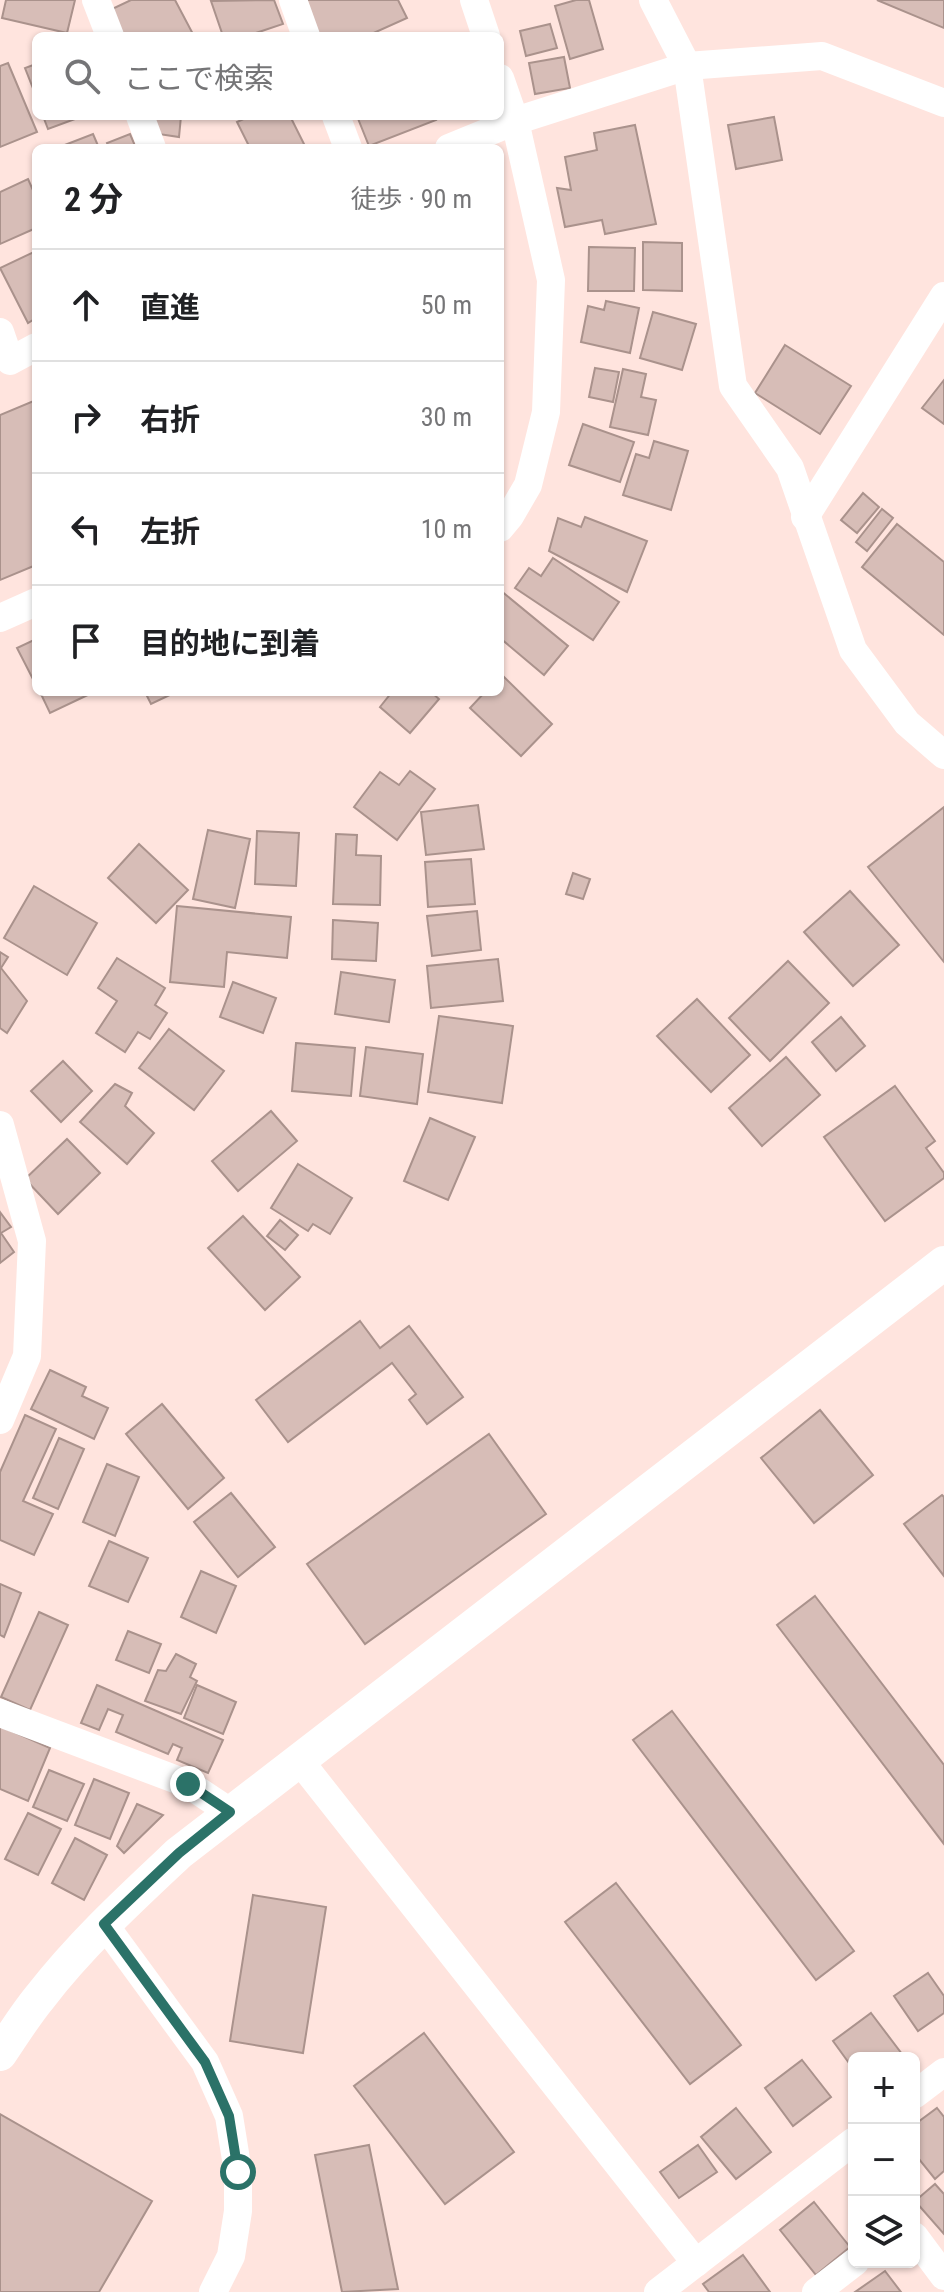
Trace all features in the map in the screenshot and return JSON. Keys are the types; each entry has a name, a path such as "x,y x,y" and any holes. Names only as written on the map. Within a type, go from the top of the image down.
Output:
{"street":[{"path":"96,0 108,32"},
{"path":"293,0 305,32"},
{"path":"474,0 485,32"},
{"path":"653,0 687,66 733,386 790,468 853,650 907,723 944,755"},
{"path":"459,144 515,121 687,66 822,56 944,103"},
{"path":"504,89 515,121 551,280 546,412 528,485 504,522"},
{"path":"142,120 150,144"},
{"path":"338,120 346,144"},
{"path":"805,517 944,296"},
{"path":"0,332 10,361 32,349"},
{"path":"0,618 32,604"},
{"path":"0,1125 32,1241 27,1356 0,1420"},
{"path":"0,2054 39,1998 104,1924 179,1853 944,1263"},
{"path":"0,1713 188,1784 230,1812"},
{"path":"299,1760 696,2263"},
{"path":"104,1924 205,2062 229,2116 238,2172 238,2211 231,2256 213,2292"},
{"path":"920,2090 944,2072"},
{"path":"658,2292 848,2146"},
{"path":"920,2244 944,2276"},
{"path":"816,2292 848,2267"}],"building":[{"path":"6,0 75,0 67,32 2,18"},
{"path":"131,0 175,0 192,32 121,32 110,10"},
{"path":"274,0 283,24 259,32 222,32 211,1"},
{"path":"298,0 398,0 407,18 376,32 312,32"},
{"path":"589,0 603,49 570,59 555,6"},
{"path":"877,0 944,0 944,28"},
{"path":"550,24 557,48 526,56 520,31"},
{"path":"564,57 570,88 535,94 529,63"},
{"path":"8,63 37,132 0,147 0,66"},
{"path":"32,65 32,86 25,68"},
{"path":"774,117 782,160 736,169 728,125"},
{"path":"45,120 72,120 48,129"},
{"path":"154,120 181,120 179,137 152,133"},
{"path":"292,120 304,144 248,144 237,122"},
{"path":"359,120 436,120 374,144 368,144"},
{"path":"635,125 656,224 605,234 602,220 565,227 557,188 571,190 565,157 597,150 594,133"},
{"path":"93,134 97,144 67,144"},
{"path":"130,134 134,144 107,144"},
{"path":"28,179 32,188 32,230 0,244 0,192"},
{"path":"643,242 682,243 682,291 643,290"},
{"path":"589,247 635,248 634,291 588,291"},
{"path":"32,253 32,320 28,323 0,268"},
{"path":"606,301 639,308 630,353 581,342 588,306 604,310"},
{"path":"653,312 696,324 682,370 640,358"},
{"path":"785,345 851,386 820,434 755,393"},
{"path":"595,368 619,372 613,402 589,397"},
{"path":"623,369 646,374 641,397 656,400 648,435 610,427"},
{"path":"944,380 944,424 922,408"},
{"path":"32,402 32,567 0,580 0,415"},
{"path":"583,424 634,442 620,482 569,465"},
{"path":"654,441 688,451 671,510 623,495 636,454 649,458"},
{"path":"863,493 879,507 857,533 841,520"},
{"path":"882,509 893,518 867,551 856,542"},
{"path":"585,517 647,541 627,592 549,551 558,518 581,527"},
{"path":"897,524 944,562 944,635 862,567"},
{"path":"553,558 619,602 593,640 515,588 529,568 541,576"},
{"path":"504,593 568,646 544,675 504,641"},
{"path":"32,641 32,677 17,648"},
{"path":"504,677 552,724 521,756 470,708 481,696 504,696"},
{"path":"42,696 86,696 50,713"},
{"path":"147,696 168,696 151,704"},
{"path":"389,696 436,696 439,699 410,733 380,707"},
{"path":"410,771 435,789 397,840 354,807 380,772 399,785"},
{"path":"478,805 484,849 426,855 421,812"},
{"path":"944,807 944,962 868,867"},
{"path":"208,830 250,839 235,908 193,899"},
{"path":"257,831 299,833 296,886 255,884"},
{"path":"336,834 357,835 356,855 381,856 380,905 333,904"},
{"path":"139,844 188,890 156,923 108,878"},
{"path":"471,859 475,904 428,907 425,862"},
{"path":"573,873 590,879 583,899 566,894"},
{"path":"34,886 97,923 67,975 4,938"},
{"path":"850,891 899,945 853,986 804,932"},
{"path":"177,906 291,917 287,958 227,952 224,987 170,982"},
{"path":"477,911 481,950 432,956 427,916"},
{"path":"333,920 378,923 376,961 332,959"},
{"path":"0,952 8,957 1,968 27,1001 7,1033 0,1028"},
{"path":"117,958 165,988 155,1005 167,1013 150,1039 138,1032 125,1052 96,1033 117,1001 98,988"},
{"path":"498,959 503,1001 431,1008 427,966"},
{"path":"788,961 829,1003 770,1061 729,1018"},
{"path":"341,972 395,980 389,1022 335,1014"},
{"path":"233,982 276,998 263,1033 220,1017"},
{"path":"697,999 750,1055 711,1092 657,1036"},
{"path":"439,1016 513,1026 502,1103 428,1092"},
{"path":"841,1017 865,1046 836,1071 812,1042"},
{"path":"169,1029 224,1071 194,1110 139,1068"},
{"path":"296,1043 355,1048 351,1096 292,1091"},
{"path":"366,1047 423,1054 417,1104 360,1096"},
{"path":"786,1057 820,1095 762,1146 729,1108"},
{"path":"63,1061 92,1091 61,1122 31,1091"},
{"path":"115,1084 132,1093 125,1106 154,1133 127,1164 80,1122"},
{"path":"895,1086 935,1141 926,1148 944,1173 944,1178 885,1221 824,1137"},
{"path":"271,1111 297,1141 238,1191 212,1161"},
{"path":"430,1118 475,1137 448,1200 404,1181"},
{"path":"67,1139 100,1173 58,1214 25,1179"},
{"path":"298,1164 352,1198 330,1234 313,1224 308,1231 271,1208"},
{"path":"0,1212 11,1227 1,1233 14,1252 0,1263"},
{"path":"243,1216 300,1277 265,1310 208,1248"},
{"path":"280,1220 298,1235 285,1250 267,1236"},
{"path":"360,1321 380,1348 409,1326 463,1397 427,1424 409,1400 416,1394 392,1363 288,1442 256,1400"},
{"path":"50,1370 86,1387 82,1396 108,1408 94,1439 31,1409"},
{"path":"162,1404 224,1478 188,1509 126,1434"},
{"path":"820,1410 873,1475 814,1523 761,1458"},
{"path":"25,1415 56,1429 23,1501 53,1514 34,1555 0,1540 0,1472"},
{"path":"489,1434 546,1514 365,1644 307,1564"},
{"path":"59,1438 84,1449 58,1509 33,1498"},
{"path":"107,1464 139,1477 115,1536 83,1522"},
{"path":"231,1493 275,1547 238,1577 194,1522"},
{"path":"942,1495 944,1497 944,1576 904,1524"},
{"path":"109,1541 148,1558 128,1602 89,1586"},
{"path":"201,1571 236,1586 216,1633 181,1617"},
{"path":"0,1584 21,1593 4,1637 0,1635"},
{"path":"815,1596 944,1765 944,1844 777,1625"},
{"path":"39,1612 68,1625 30,1710 1,1697"},
{"path":"128,1631 161,1644 149,1673 116,1660"},
{"path":"176,1654 196,1664 190,1677 197,1681 181,1714 145,1701 158,1670 166,1671"},
{"path":"97,1685 223,1740 208,1773 177,1760 182,1748 173,1744 168,1754 116,1732 123,1715 108,1709 99,1730 81,1723"},
{"path":"197,1685 236,1702 223,1734 184,1718"},
{"path":"672,1711 854,1951 816,1980 633,1740"},
{"path":"0,1726 50,1748 28,1801 0,1789"},
{"path":"49,1770 84,1784 67,1821 33,1807"},
{"path":"94,1779 129,1793 110,1839 75,1825"},
{"path":"137,1804 163,1815 124,1853 117,1846"},
{"path":"28,1813 61,1829 38,1875 5,1859"},
{"path":"75,1838 107,1855 84,1900 52,1883"},
{"path":"616,1883 741,2045 690,2084 565,1922"},
{"path":"253,1895 326,1907 303,2053 230,2041"},
{"path":"928,1973 944,1996 944,2013 918,2031 894,1996"},
{"path":"871,2013 900,2052 848,2052 848,2062 833,2041"},
{"path":"424,2033 514,2152 445,2204 354,2086"},
{"path":"802,2060 831,2097 793,2126 765,2088"},
{"path":"736,2108 771,2152 736,2179 701,2137"},
{"path":"937,2108 944,2117 944,2171 935,2179 920,2160 920,2121"},
{"path":"0,2114 152,2201 99,2292 0,2292"},
{"path":"369,2145 398,2289 342,2292 315,2155"},
{"path":"698,2145 717,2172 679,2198 660,2172"},
{"path":"935,2184 944,2194 944,2234 920,2207 920,2197"},
{"path":"814,2202 848,2244 848,2249 816,2275 780,2230"},
{"path":"743,2255 770,2292 709,2292 703,2284"},
{"path":"885,2271 901,2292 855,2292"}],"route":[{"path":"188,1784 230,1812 179,1853 104,1924 205,2062 229,2116 238,2172"}]}
